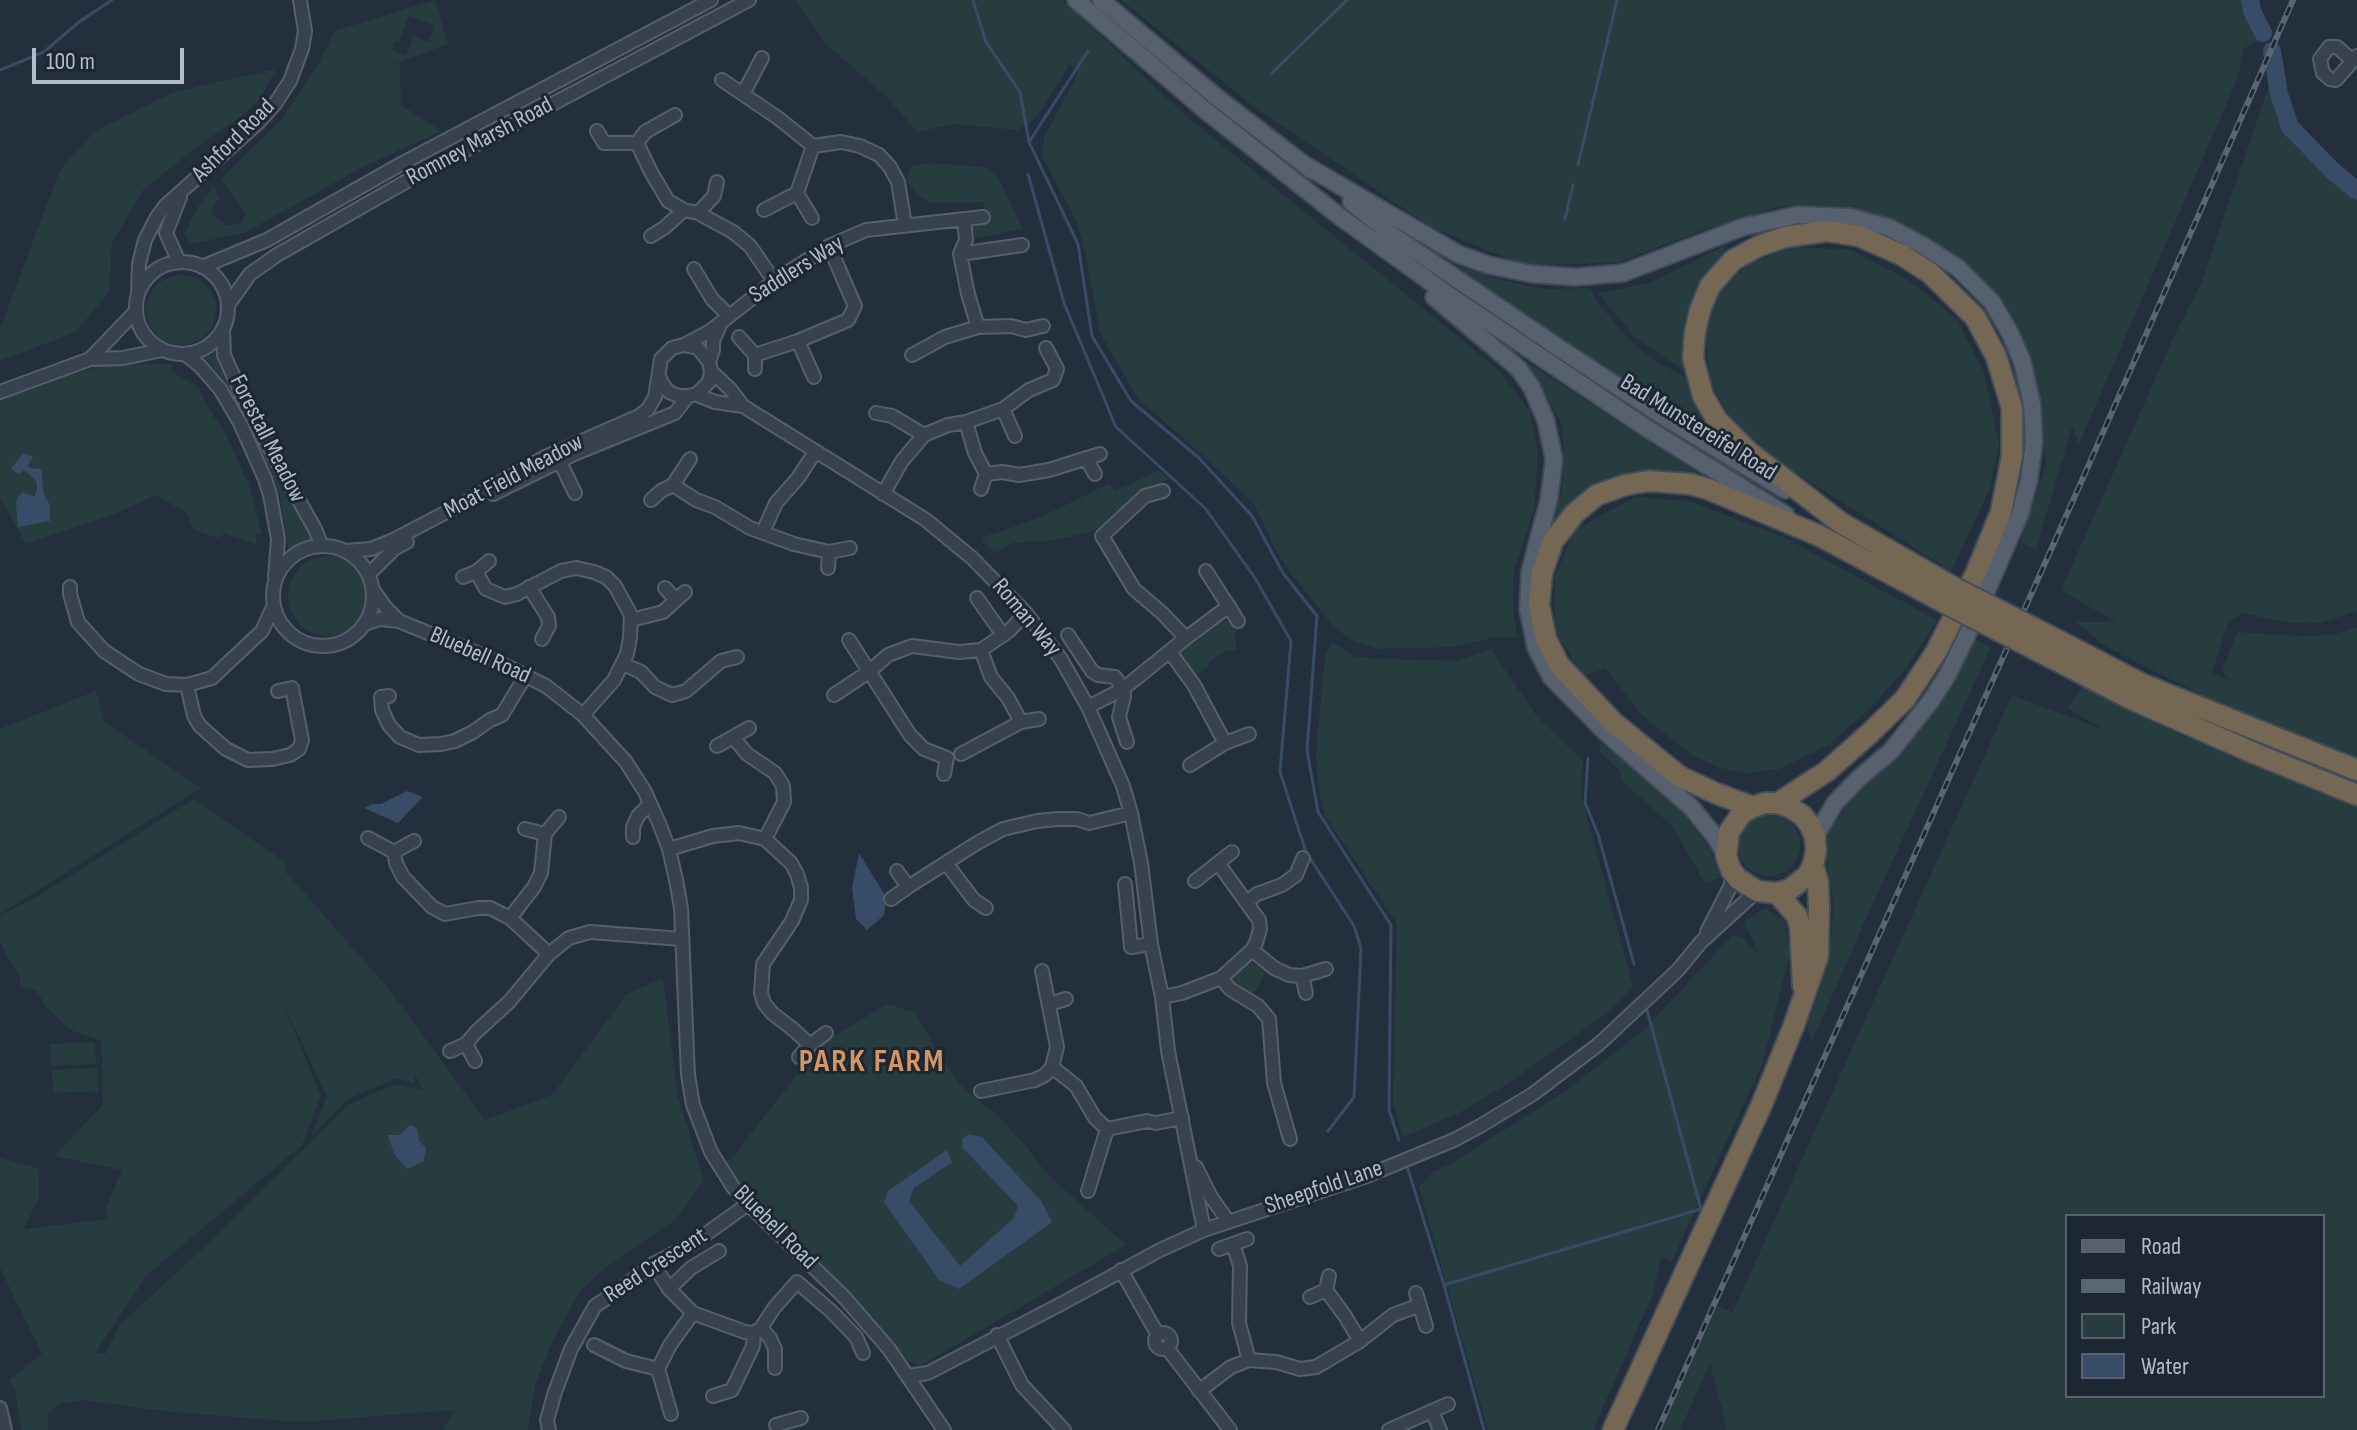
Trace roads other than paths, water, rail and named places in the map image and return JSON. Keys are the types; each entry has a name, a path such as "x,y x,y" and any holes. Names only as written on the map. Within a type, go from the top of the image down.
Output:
{"highway":[{"path":"1778,803 1827,771 1905,699 1936,652 1976,573 2001,512 2012,456 2012,408 1996,356 1975,317 1930,273 1902,255 1859,236 1827,231 1785,237 1733,260 1710,286 1700,310 1693,358 1703,396 1717,420 1749,452 1841,523"},
{"path":"1753,807 1679,776 1613,722 1559,665 1546,639 1539,605 1542,573 1553,541 1575,513 1597,495 1649,481 1676,481 1708,489 1820,536"},
{"name":"Bad Munstereifel Road","path":"1841,523 1949,595"},
{"name":"Bad Munstereifel Road","path":"1820,536 1949,595 2057,650 2143,704 2357,795"},
{"name":"Bad Munstereifel Road","path":"2057,650 2357,770"},
{"path":"1767,892 1799,884 1808,875 1816,851 1810,825 1802,815 1778,803 1765,803 1742,813 1734,822 1726,844 1729,863 1738,879 1767,892 1797,916 1804,994"},
{"path":"1613,1430 1762,1104 1794,1025 1818,956 1818,882 1813,865"}],"main road":[{"name":"Bad Munstereifel Road","path":"1076,0 1205,110 1339,216 1450,296 1548,363 1820,536"},
{"name":"Bad Munstereifel Road","path":"1101,0 1215,96 1392,235 1661,415 1841,523"},
{"path":"1303,164 1458,254 1488,265 1532,274 1575,277 1623,273 1743,227 1798,215 1850,217 1890,228 1922,245 1958,268 1992,302 2022,361 2032,404 2034,442 2020,514 1998,569 1947,676 1891,751 1835,803 1815,837"},
{"path":"1339,216 1518,368 1532,388 1546,421 1554,459 1549,499 1530,571 1528,609 1536,648 1551,677 1605,732 1692,808 1716,838 1729,863"}],"street":[{"name":"Ashford Road","path":"138,293 139,264 145,240 165,206 259,122 290,81 305,31 300,0"},
{"name":"Romney Marsh Road","path":"202,267 267,240 427,150 711,0"},
{"name":"Romney Marsh Road","path":"228,305 250,274 277,255 407,181 749,0"},
{"path":"743,94 762,58"},
{"path":"722,80 813,146 841,142 879,155 898,182 905,225"},
{"path":"637,143 645,132 675,115"},
{"path":"597,131 604,143 637,143"},
{"path":"637,143 668,201 733,232 750,246 774,281"},
{"path":"764,210 797,193 813,146"},
{"path":"698,213 714,196 717,182"},
{"name":"Ashford Road","path":"179,262 166,233 173,210 184,190"},
{"path":"797,193 812,218"},
{"path":"651,236 684,210"},
{"name":"Saddlers Way","path":"684,345 710,331 774,281 829,246 866,230 983,217"},
{"path":"964,219 966,240 960,254 978,327"},
{"path":"960,254 1022,245"},
{"path":"755,355 848,320 855,306 829,246"},
{"path":"0,392 90,359 123,358 162,350 185,354 201,350 214,341 223,328 228,305 224,290 215,276 202,267 179,262 166,265 144,281 138,293 136,311 144,334 162,350"},
{"name":"Saddlers Way","path":"694,269 712,299 727,316"},
{"path":"90,359 136,311"},
{"name":"Saddlers Way","path":"710,366 713,341 727,316"},
{"path":"912,355 945,337 978,327 1011,326 1026,330 1043,326"},
{"name":"Forestall Meadow","path":"223,328 224,355 251,415 322,546"},
{"path":"739,337 755,355 755,369"},
{"path":"798,341 814,377"},
{"path":"684,345 698,348 710,366 709,382 692,395 679,396 663,385 659,367 665,353 684,345"},
{"path":"883,494 902,461 924,435 1003,409 1029,390 1053,380 1057,369 1046,348"},
{"name":"Forestall Meadow","path":"185,354 209,374 220,389 240,423 265,479 278,539 274,584"},
{"name":"Roman Way","path":"710,366 743,406 937,529 987,572 1026,613 1061,659 1088,707 1123,786 1131,813 1168,1051 1204,1230"},
{"name":"Moat Field Meadow","path":"346,551 371,549 391,541 545,457 639,416 655,397 659,376"},
{"name":"Roman Way","path":"692,395 743,406"},
{"name":"Moat Field Meadow","path":"369,574 394,549 574,454 675,413 692,395"},
{"path":"892,416 896,402"},
{"path":"1003,409 1015,436"},
{"path":"876,413 892,416 924,435"},
{"path":"966,422 975,453 986,474 981,489"},
{"path":"763,532 776,503 815,452"},
{"path":"986,474 1002,472 1019,475 1049,470 1100,454"},
{"path":"1086,458 1095,474"},
{"path":"651,500 673,485 690,459"},
{"path":"560,462 575,493"},
{"path":"673,485 750,528 794,544 829,552 850,548"},
{"path":"1163,491 1145,496 1102,536 1134,589 1186,638"},
{"path":"70,587 78,622 104,651 139,674 166,684 187,685 212,678 233,656 265,634 284,632 309,644 325,646 348,639 365,624 373,601 369,574 359,560 346,551 322,546 301,551 287,561 274,584 274,605 280,622 295,637"},
{"path":"828,568 829,552"},
{"path":"489,561 470,575 496,595 505,597 517,594 561,571 576,568 606,577 623,599 631,620 623,664 614,680 583,715"},
{"path":"1103,568 1117,561"},
{"path":"1206,571 1238,621"},
{"path":"529,587 548,617 549,626 542,639"},
{"path":"631,620 663,612 681,596 665,588"},
{"name":"Bluebell Road","path":"373,590 399,621"},
{"path":"977,598 1003,635"},
{"path":"252,641 267,622 274,605"},
{"path":"1088,707 1123,689 1229,606"},
{"path":"548,617 561,610"},
{"path":"834,695 888,655 912,646 959,652 981,650 1009,631 1026,613"},
{"name":"Bluebell Road","path":"365,624 380,619 399,621 526,675 546,686 583,715 626,762 650,804 669,849 681,908 688,1075 693,1105 711,1152 748,1204 843,1296 886,1346 944,1430"},
{"path":"1068,635 1092,671 1115,677 1123,689 1119,717 1127,742"},
{"path":"849,640 910,735 924,749 947,758 944,774"},
{"path":"981,650 991,677 1008,698 1021,722"},
{"path":"1170,652 1194,685 1225,743"},
{"path":"623,664 641,672 655,687 672,695 686,691 721,661 737,657"},
{"path":"389,696 381,697 382,710 389,725 400,737 419,745 441,744 455,741 502,715 526,675"},
{"path":"187,685 194,716 200,726 226,749 248,760 272,759 290,755 299,749 302,740 292,688 278,691"},
{"path":"961,754 1021,722 1039,719"},
{"path":"717,746 749,728"},
{"path":"1190,765 1225,743 1249,734"},
{"path":"733,737 747,754 775,773 783,786 784,802 765,839"},
{"path":"244,776 248,760"},
{"path":"633,837 638,816 650,804"},
{"path":"891,899 985,838 1020,824 1058,819 1077,819 1089,823 1131,813"},
{"path":"510,918 541,873 545,834 559,817"},
{"path":"525,829 545,834"},
{"path":"669,849 726,833 739,833 765,839 791,863 801,888 798,911 763,964 761,993 772,1013 810,1045"},
{"path":"368,838 394,852"},
{"path":"394,852 414,841"},
{"path":"394,852 403,877 424,901 440,912 451,914 490,908 510,918 549,954"},
{"path":"1195,881 1232,852"},
{"path":"1247,902 1296,875 1303,858"},
{"path":"946,863 974,900 986,908"},
{"path":"1162,997 1221,978 1252,950 1260,929 1259,920 1218,863"},
{"name":"Sheepfold Lane","path":"908,1376 928,1373 1121,1270 1204,1230 1364,1177 1454,1140 1533,1094 1599,1044 1678,970 1701,942 1731,885 1729,863"},
{"path":"897,871 908,887"},
{"path":"1125,884 1131,947 1151,944"},
{"name":"Sheepfold Lane","path":"1701,942 1767,892"},
{"path":"450,1051 466,1044 509,1002 549,954 569,938 590,932 682,939"},
{"path":"1252,950 1274,968 1289,975 1302,976 1326,969"},
{"path":"981,1091 1035,1080 1052,1067 1057,1047 1042,971"},
{"path":"1302,976 1306,993"},
{"path":"1221,978 1230,989 1258,1006 1269,1019 1277,1092 1290,1139"},
{"path":"1049,1004 1066,999"},
{"path":"799,1057 826,1033"},
{"path":"466,1044 475,1061"},
{"path":"1052,1067 1076,1086 1095,1118 1107,1129"},
{"path":"1005,1070 1006,1086"},
{"path":"1262,1095 1277,1092"},
{"path":"1107,1129 1182,1118"},
{"path":"1085,1194 1107,1129"},
{"name":"Roman Way","path":"1191,1157 1211,1197 1228,1221"},
{"name":"Reed Crescent","path":"549,1430 547,1420 571,1349 604,1294 689,1238 717,1226 748,1204"},
{"path":"1219,1249 1247,1239"},
{"path":"1233,1244 1240,1266 1239,1323 1249,1360"},
{"path":"669,1289 691,1268 719,1251"},
{"path":"658,1261 669,1289 693,1313 745,1332 757,1331 770,1338 775,1349 775,1368"},
{"path":"1121,1270 1158,1335 1156,1345 1167,1348 1230,1430"},
{"path":"1329,1276 1326,1290 1360,1341"},
{"path":"713,1396 732,1390 757,1331 797,1282 856,1337 863,1353"},
{"path":"1310,1297 1326,1290"},
{"path":"1199,1391 1231,1367 1249,1360 1307,1369 1316,1367 1360,1341 1418,1299 1426,1326"},
{"path":"671,1414 658,1369 670,1345 693,1313"},
{"path":"997,1335 1022,1385 1064,1430"},
{"path":"594,1345 626,1361 658,1369"},
{"path":"1389,1430 1448,1404"},
{"path":"0,1408 5,1430"},
{"path":"1432,1411 1440,1430"},
{"path":"784,1426 801,1418"}],"water":[{"path":"23,453 33,457 28,465 30,468 42,469 43,493 50,505 50,521 18,527 17,498 23,492 34,497 37,490 37,482 24,470 19,474 11,469"},
{"path":"407,791 423,797 398,823 364,808 381,804"},
{"path":"859,853 886,897 884,915 867,930 856,919 852,888"},
{"path":"410,1125 417,1128 419,1141 426,1148 424,1161 407,1169 394,1154 388,1135 399,1135"},
{"path":"969,1134 982,1137 1041,1201 1052,1222 959,1289 939,1280 884,1202 888,1191 947,1150 952,1162 914,1188 909,1201 960,1266 1014,1218 1018,1206 962,1147 962,1139"}],"waterway":[{"path":"0,70 44,52 79,22 112,0"},
{"path":"973,0 986,42 1020,92 1029,142 1078,244 1092,336 1131,401 1199,458 1252,516 1283,573 1317,616 1307,750 1318,812 1391,925 1389,1110 1399,1140"},
{"path":"1272,73 1347,0"},
{"path":"1578,165 1617,0"},
{"path":"2250,0 2263,33"},
{"path":"1029,142 1088,51"},
{"path":"2272,51 2279,94 2290,127 2357,191"},
{"path":"1028,174 1064,303 1116,427 1205,508 1255,578 1291,641 1280,772 1306,852 1354,926 1361,948 1354,1097 1328,1131"},
{"path":"1565,219 1573,185"},
{"path":"1588,758 1585,803 1598,834 1634,964"},
{"path":"1444,1285 1701,1209 1647,1010"},
{"path":"1406,1163 1484,1430"}],"railway":[{"path":"1658,1430 2293,0"}],"district":[{"name":"PARK FARM","path":"872,1063"}]}
